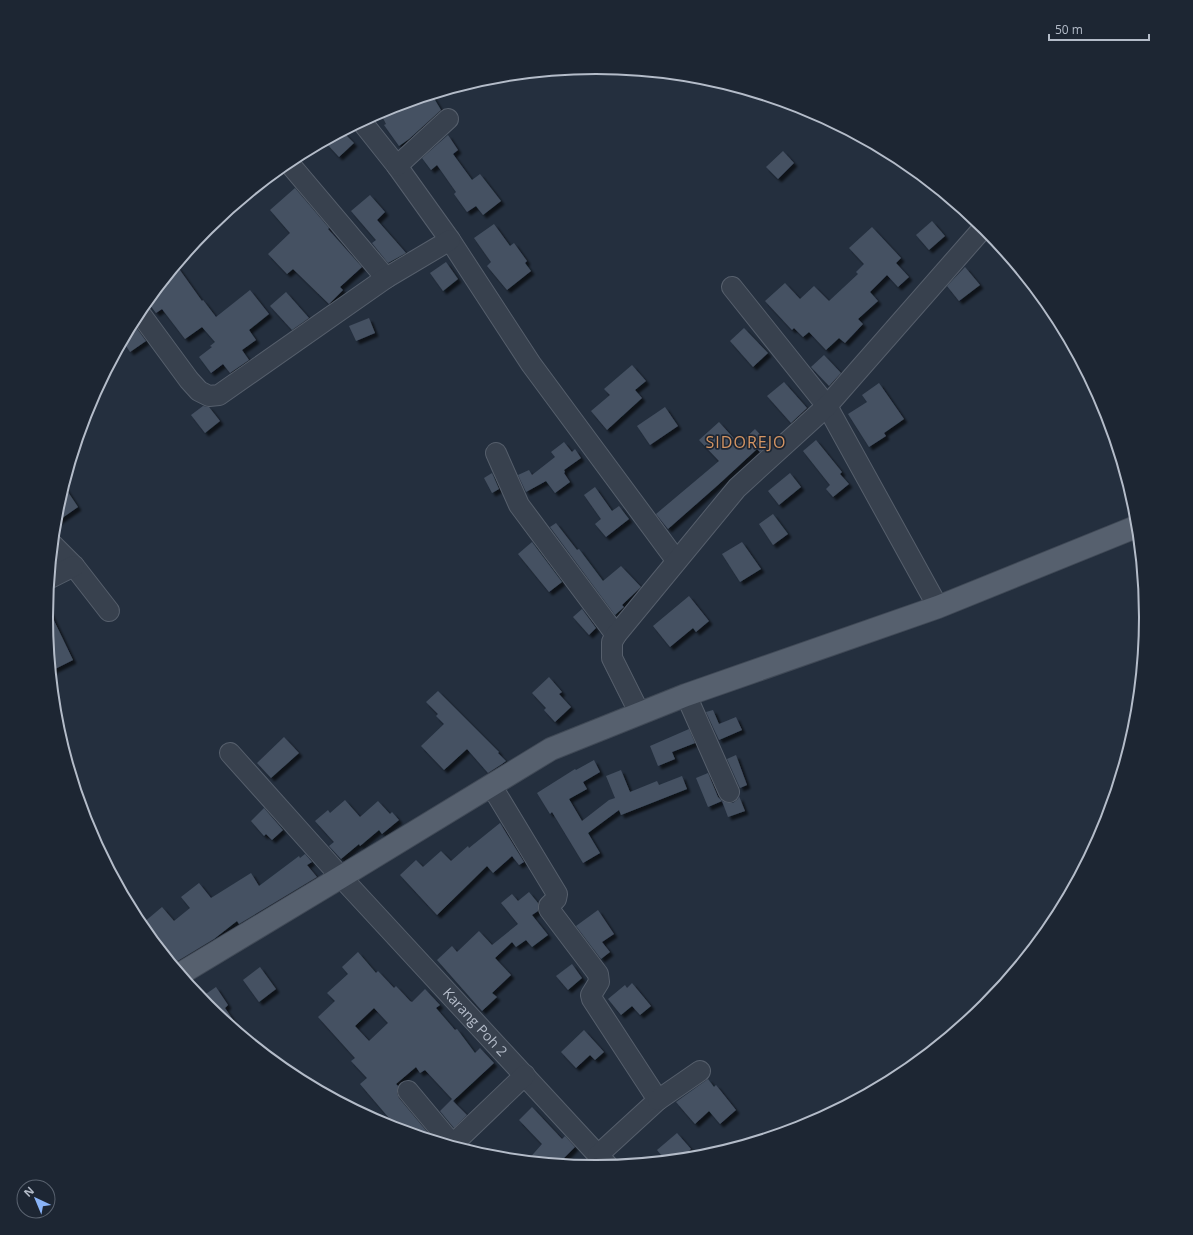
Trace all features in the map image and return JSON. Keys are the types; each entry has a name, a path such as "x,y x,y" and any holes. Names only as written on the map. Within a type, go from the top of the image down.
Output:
{"main road":[{"path":"184,971 551,749 686,695 938,607 1132,528"}],"street":[{"path":"397,166 448,119"},
{"path":"365,126 397,166 450,240 531,364 676,560"},
{"path":"293,168 386,278"},
{"path":"640,714 612,658 612,642 616,635 676,560 737,488 828,406 980,232"},
{"path":"144,318 189,380 199,391 209,396 219,395 386,278 450,240"},
{"path":"732,287 828,406 938,607"},
{"path":"496,454 519,505 616,635"},
{"path":"58,550 74,566 109,611"},
{"path":"55,576 74,566"},
{"path":"686,695 730,792"},
{"name":"Karang Poh 2","path":"230,752 341,877 604,1161"},
{"path":"491,785 557,894 556,900 549,906 549,909 598,974 599,982 592,992 592,999 658,1100"},
{"path":"604,1161 658,1100 700,1071"},
{"path":"455,1142 525,1075"},
{"path":"408,1091 448,1140"}],"building":[{"path":"435,99 441,110 399,146 384,125 386,124 383,118"},
{"path":"346,135 354,143 339,157 328,145"},
{"path":"448,135 458,150 453,154 472,180 480,174 501,201 483,215 476,206 467,212 454,194 456,192 437,165 431,170 422,158"},
{"path":"783,151 794,163 778,179 766,167"},
{"path":"295,188 329,228 328,229 362,267 340,287 343,290 329,304 293,269 287,274 268,254 290,233 270,210"},
{"path":"370,195 385,212 377,220 406,253 388,263 372,243 376,240 351,211"},
{"path":"932,221 945,236 929,250 916,235"},
{"path":"494,224 510,246 514,243 527,261 525,263 531,271 507,290 487,266 491,262 474,238"},
{"path":"872,227 901,258 896,263 909,277 898,287 887,275 870,292 878,301 858,319 863,324 845,343 839,338 826,350 809,332 803,337 794,328 792,330 765,301 785,283 800,299 814,286 829,301 858,274 856,272 864,264 849,248"},
{"path":"446,262 458,279 443,291 430,273"},
{"path":"965,267 980,285 959,301 947,286"},
{"path":"179,269 202,301 203,300 216,317 250,290 269,314 249,330 256,340 242,350 249,360 230,373 223,364 211,373 199,357 212,347 210,346 215,342 202,327 185,339 162,309 156,313 151,307"},
{"path":"286,292 309,318 292,330 270,306"},
{"path":"369,318 375,333 356,341 349,326"},
{"path":"744,328 768,353 753,367 730,341"},
{"path":"137,329 146,341 130,352 126,346"},
{"path":"824,355 841,373 829,386 811,367"},
{"path":"632,365 646,381 635,390 642,398 607,430 591,411 610,395 604,389"},
{"path":"784,382 807,408 791,423 767,396"},
{"path":"879,383 904,419 884,433 886,436 869,447 848,414 867,402 862,395"},
{"path":"203,406 209,407 220,421 205,433 191,415"},
{"path":"665,407 678,426 650,445 637,426"},
{"path":"719,422 739,444 755,429 769,444 760,452 757,449 668,529 656,514 719,461 699,440"},
{"path":"816,440 842,472 840,474 849,484 833,497 826,489 830,485 803,451"},
{"path":"564,442 572,452 575,449 581,458 564,470 564,473 570,482 555,493 546,481 526,492 518,475 529,470 532,475 555,457 551,452"},
{"path":"492,473 499,489 492,493 484,478"},
{"path":"790,473 801,487 779,505 768,491"},
{"path":"595,487 612,511 619,506 629,519 606,537 595,524 601,519 584,495"},
{"path":"68,492 78,507 62,518"},
{"path":"773,514 788,534 773,545 759,524"},
{"path":"556,523 577,550 579,549 603,581 621,566 641,587 622,605 624,607 615,615 550,527"},
{"path":"532,542 562,582 549,592 518,554"},
{"path":"742,542 761,569 740,582 722,554"},
{"path":"689,596 709,621 696,632 693,628 670,647 653,626"},
{"path":"582,609 596,628 589,635 573,617"},
{"path":"53,618 73,660 56,669"},
{"path":"549,677 562,692 559,694 571,707 555,722 544,710 546,708 532,693"},
{"path":"438,691 499,752 498,753 506,761 488,773 467,749 444,770 421,746 444,724 436,716 438,714 426,702"},
{"path":"713,710 719,724 736,717 742,730 719,740 706,712"},
{"path":"689,729 695,743 672,752 675,759 658,766 650,746"},
{"path":"284,737 299,753 271,778 257,763"},
{"path":"736,755 747,785 740,788 727,759"},
{"path":"594,760 600,772 583,782 587,789 569,799 582,821 609,800 615,798 606,776 621,770 630,792 657,781 659,785 682,776 687,789 621,815 619,810 588,833 600,853 583,863 552,812 550,814 537,793 575,769 576,770"},
{"path":"708,773 718,797 722,801 708,807 696,778"},
{"path":"739,796 745,811 728,817 722,801 733,803"},
{"path":"345,800 360,817 378,801 390,814 392,812 399,820 382,834 379,830 341,859 329,846 334,842 315,821 328,810 330,813"},
{"path":"264,808 283,830 272,840 266,834 264,836 251,821"},
{"path":"500,823 524,862 519,865 512,856 493,873 487,866 437,915 400,875 416,860 423,867 441,851 451,861 468,846 469,848"},
{"path":"305,854 312,862 307,865 317,877 239,924 237,921 214,939 176,962 146,920 162,907 174,921 190,908 181,897 199,883 211,898 251,873 259,886 299,856 300,858"},
{"path":"529,892 538,903 538,911 532,915 548,935 532,947 526,940 516,947 512,942 495,958 511,975 492,993 497,997 482,1011 437,960 452,946 457,952 479,931 492,945 518,924 501,903 512,894 518,901"},
{"path":"598,910 614,934 602,942 610,952 601,959 576,926"},
{"path":"358,952 376,973 378,971 394,988 396,986 410,1001 412,1002 425,989 440,1005 436,1008 455,1030 457,1029 475,1053 480,1048 494,1063 453,1101 467,1115 454,1128 440,1111 452,1099 425,1070 420,1073 416,1067 396,1084 398,1086 397,1093 399,1098 429,1134 387,1119 389,1118 360,1084 367,1078 351,1061 355,1058 318,1017 335,1001 327,993 348,974 342,967","holes":["374,1008 388,1023 369,1041 355,1026"]},
{"path":"572,964 582,978 568,990 556,976"},
{"path":"260,967 276,989 259,1002 243,980"},
{"path":"632,983 651,1006 640,1015 632,1006 621,1015 608,999 625,985 627,988"},
{"path":"216,987 228,1005 225,1008 236,1024 212,1002 205,995"},
{"path":"584,1030 604,1052 595,1060 590,1055 576,1068 561,1052"},
{"path":"708,1079 714,1087 716,1085 736,1110 720,1124 709,1111 695,1124 676,1102"},
{"path":"532,1107 562,1139 565,1136 575,1147 562,1160 531,1157 542,1144 519,1120"},
{"path":"677,1133 691,1149 686,1153 662,1157 657,1150"}],"district":[{"name":"SIDOREJO","path":"746,442"}]}
